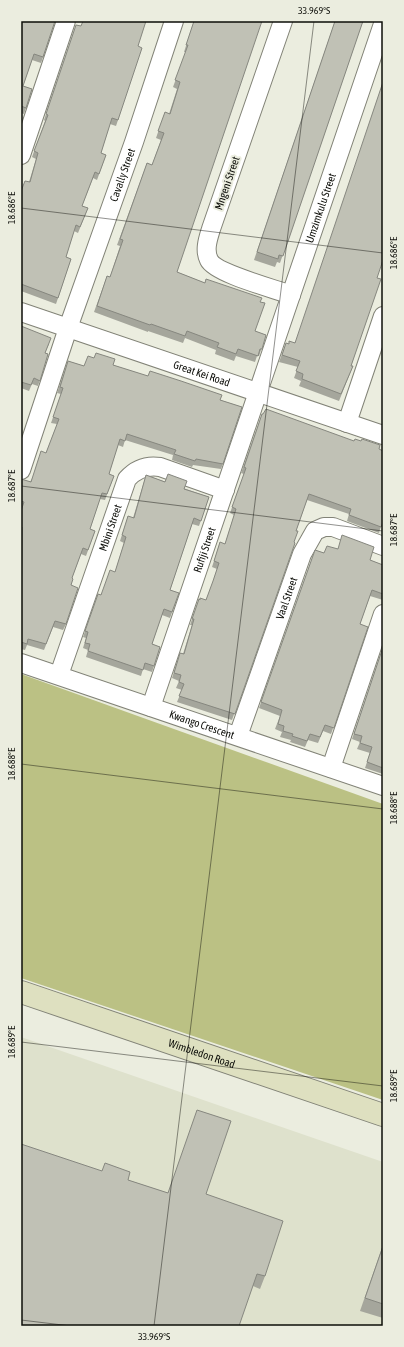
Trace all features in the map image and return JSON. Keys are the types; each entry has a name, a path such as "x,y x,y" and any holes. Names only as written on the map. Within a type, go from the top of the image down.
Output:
{"main road":[{"name":"Wimbledon Road","path":"21,992 383,1115"}],"street":[{"path":"21,155 66,21"},
{"name":"Cavally Street","path":"21,470 28,424 68,328 134,142 174,21"},
{"name":"Mngeni Street","path":"283,21 206,246 209,260 213,265 224,271 291,295"},
{"name":"Umzimkulu Street","path":"258,392 383,24"},
{"name":"Great Kei Road","path":"21,312 383,435"},
{"path":"347,422 383,316"},
{"name":"Rufiji Street","path":"151,707 258,392"},
{"name":"Mbini Street","path":"59,675 127,479 137,470 153,466 160,467 225,490"},
{"name":"Vaal Street","path":"238,736 302,554 315,531 324,527 333,527 383,546"},
{"path":"331,768 383,614"},
{"name":"Kwango Crescent","path":"21,662 383,786"}],"shaded area":[{"path":"21,1037 383,1162 383,1326 21,1326"}],"green space":[{"path":"21,674 383,804 383,1100 21,978"}],"building":[{"path":"21,21 55,21 43,57 34,54 23,86 32,89 26,108 21,106"},
{"path":"83,21 146,21 138,46 142,48 118,120 112,118 101,153 106,155 99,174 95,172 82,206 88,208 80,227 76,225 66,257 71,259 58,298 21,284 21,191 25,181 30,182 38,153 34,151 48,115 46,114 76,25 81,26"},
{"path":"194,21 262,21 177,272 205,283 206,279 262,298 260,302 265,303 255,331 266,335 262,349 260,349 258,356 238,349 236,354 217,347 219,343 187,331 185,336 97,306 107,276 110,277 123,240 120,239 147,163 152,165 164,133 158,131 165,112 170,114 180,82 175,80 188,45 186,45"},
{"path":"335,21 363,21 283,256 279,255 278,259 257,252"},
{"path":"383,82 383,260 377,278 381,279 351,366 353,366 341,394 302,379 303,374 296,371 300,361 282,355 286,343 289,344 289,341 295,343"},
{"path":"21,326 51,338 45,353 48,354 40,381 34,378 31,385 21,382"},
{"path":"96,353 115,359 113,365 148,376 150,371 181,381 222,395 220,400 242,407 223,464 196,459 195,461 174,454 176,450 127,434 125,441 120,439 109,474 114,476 107,494 102,493 90,529 95,531 88,550 83,548 72,578 71,585 78,588 66,624 55,621 46,644 28,639 27,644 21,642 21,511 24,502 21,501 21,479 31,482 41,451 46,453 59,419 53,417 63,388 60,387 68,361 84,366 88,356 94,358"},
{"path":"266,409 354,441 355,439 361,441 362,439 380,445 379,449 383,451 383,522 381,527 349,515 351,509 309,494 296,531 298,531 294,542 295,543 235,714 179,696 184,684 179,682 181,675 174,673 180,653 184,654 194,619 192,619 199,599 206,600 213,581 219,563 214,561 220,542 225,544 236,509 232,507 246,468 244,467 262,414"},
{"path":"168,474 187,481 184,489 209,497 201,521 194,518 170,590 179,593 172,612 164,609 152,644 160,647 154,666 145,663 143,670 88,651 90,644 85,643 88,632 85,631 98,594 101,595 110,570 115,572 126,537 122,535 128,516 134,518 146,475 165,482"},
{"path":"342,535 374,547 370,560 383,565 383,594 372,590 360,624 368,627 334,728 325,725 320,737 310,734 307,741 283,731 284,726 278,724 282,710 261,702 315,550 324,553 327,546 338,549"},
{"path":"383,647 383,768 367,762 372,747 360,743 362,736 354,734"},
{"path":"197,1110 231,1121 206,1194 283,1221 265,1276 257,1274 239,1326 21,1326 21,1144 102,1171 105,1163 130,1172 128,1180 168,1193"},
{"path":"383,1246 383,1304 365,1298"}]}
